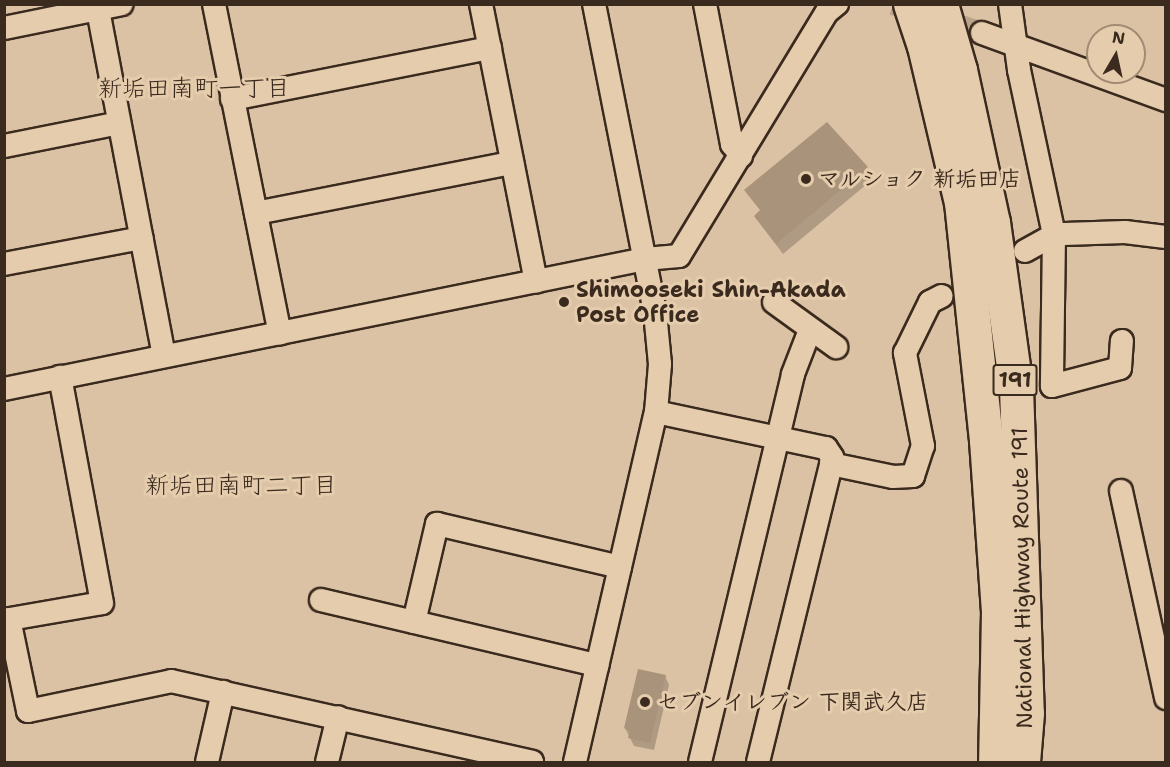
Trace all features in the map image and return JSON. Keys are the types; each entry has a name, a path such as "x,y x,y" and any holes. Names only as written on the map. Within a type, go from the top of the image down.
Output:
{"highway":[{"name":"National Highway Route 191","path":"910,4 924,46 961,202 986,440 998,611 995,762"},
{"name":"National Highway Route 191","path":"941,4 960,70 993,222 1016,387 1022,462 1027,713 1023,762"},
{"path":"1022,462 1041,627 1041,762"},
{"path":"973,762 980,697 997,660"}],"street":[{"path":"4,28 122,4"},
{"path":"214,4 279,333"},
{"path":"481,4 536,282"},
{"path":"575,762 656,412 660,363 645,259 594,4"},
{"path":"705,4 732,144 741,156"},
{"path":"4,388 645,259 679,256 827,12 837,4"},
{"path":"1011,4 1015,43 1059,235 1052,386 1119,368 1122,341"},
{"path":"98,10 164,356"},
{"path":"982,33 1015,43 1166,100"},
{"path":"232,99 490,48"},
{"path":"4,146 119,123"},
{"path":"256,213 512,163"},
{"path":"1025,251 1059,235 1125,232 1166,237"},
{"path":"4,264 142,238"},
{"path":"831,464 893,477 913,476 923,446 905,353 930,302 942,296"},
{"path":"774,303 836,347"},
{"path":"700,762 795,365 810,330"},
{"path":"60,377 102,603 7,619 28,711 171,681 338,717 449,753 532,762"},
{"path":"656,412 826,448 832,458 758,762"},
{"path":"1121,491 1166,698"},
{"path":"414,622 437,524 620,567"},
{"path":"321,600 597,665"},
{"path":"207,762 223,692"},
{"path":"327,762 338,717"}],"building":[{"name":"マルショク 新垢田店","path":"827,122 868,167 776,244 754,216 760,210 744,190"},
{"name":"セブンイレブン 下関武久店","path":"638,669 666,675 650,743 628,738 630,731 624,728"}],"tunnel":[{"path":"893,4 982,33"}],"place":[{"name":"マルショク 新垢田店","path":"806,179"},
{"name":"Shimooseki Shin-Akada Post Office","path":"564,302"},
{"name":"セブンイレブン 下関武久店","path":"645,702"}],"district":[{"name":"新垢田南町一丁目","path":"194,89"},
{"name":"新垢田南町二丁目","path":"241,486"}]}
